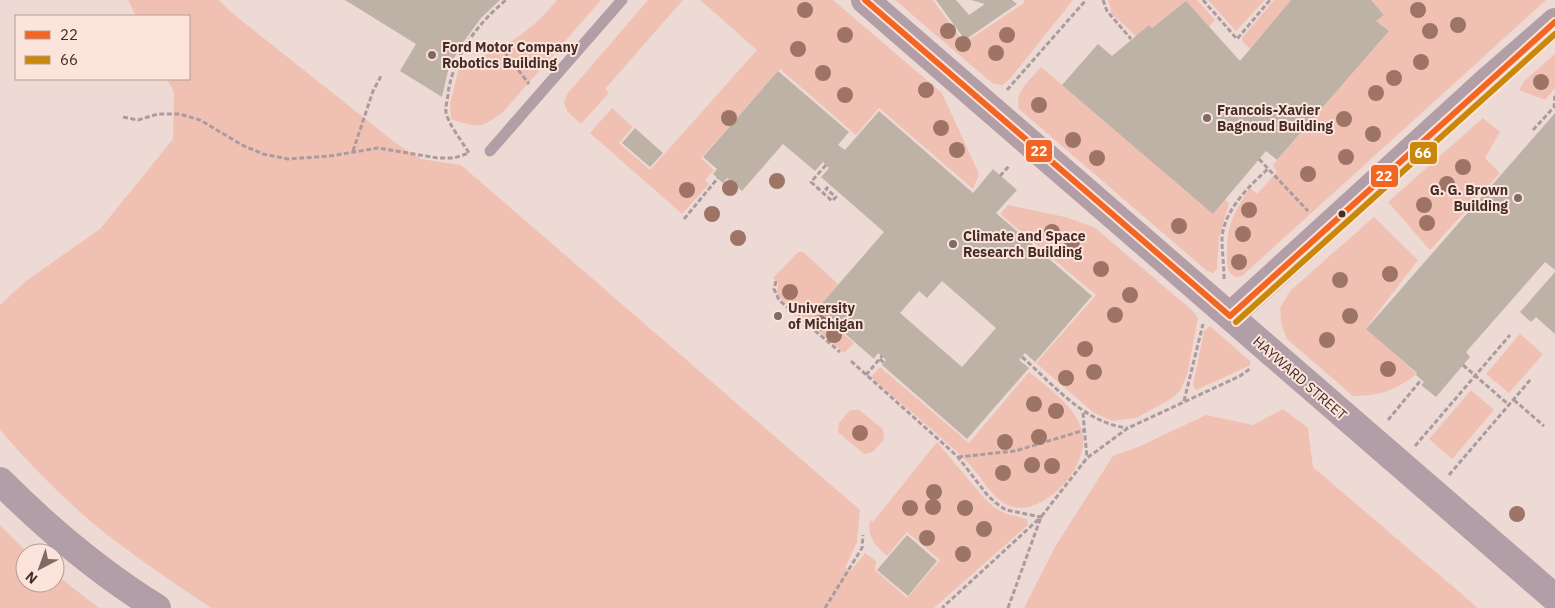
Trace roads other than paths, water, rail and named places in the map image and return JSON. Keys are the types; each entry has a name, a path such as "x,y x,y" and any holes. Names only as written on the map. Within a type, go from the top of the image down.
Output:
{"street":[{"name":"HAYWARD STREET","path":"865,0 1217,316 1555,598"},
{"path":"1217,316 1555,22"},
{"path":"0,482 37,518 89,563 157,608"}],"lane":[{"path":"490,151 622,0"}],"place":[{"name":"Ford Motor Company Robotics Building","path":"432,55"},
{"name":"Francois‑Xavier Bagnoud Building","path":"1207,118"},
{"name":"G. G. Brown Building","path":"1518,198"},
{"name":"Climate and Space Research Building","path":"953,244"},
{"name":"University of Michigan","path":"778,316"}]}
